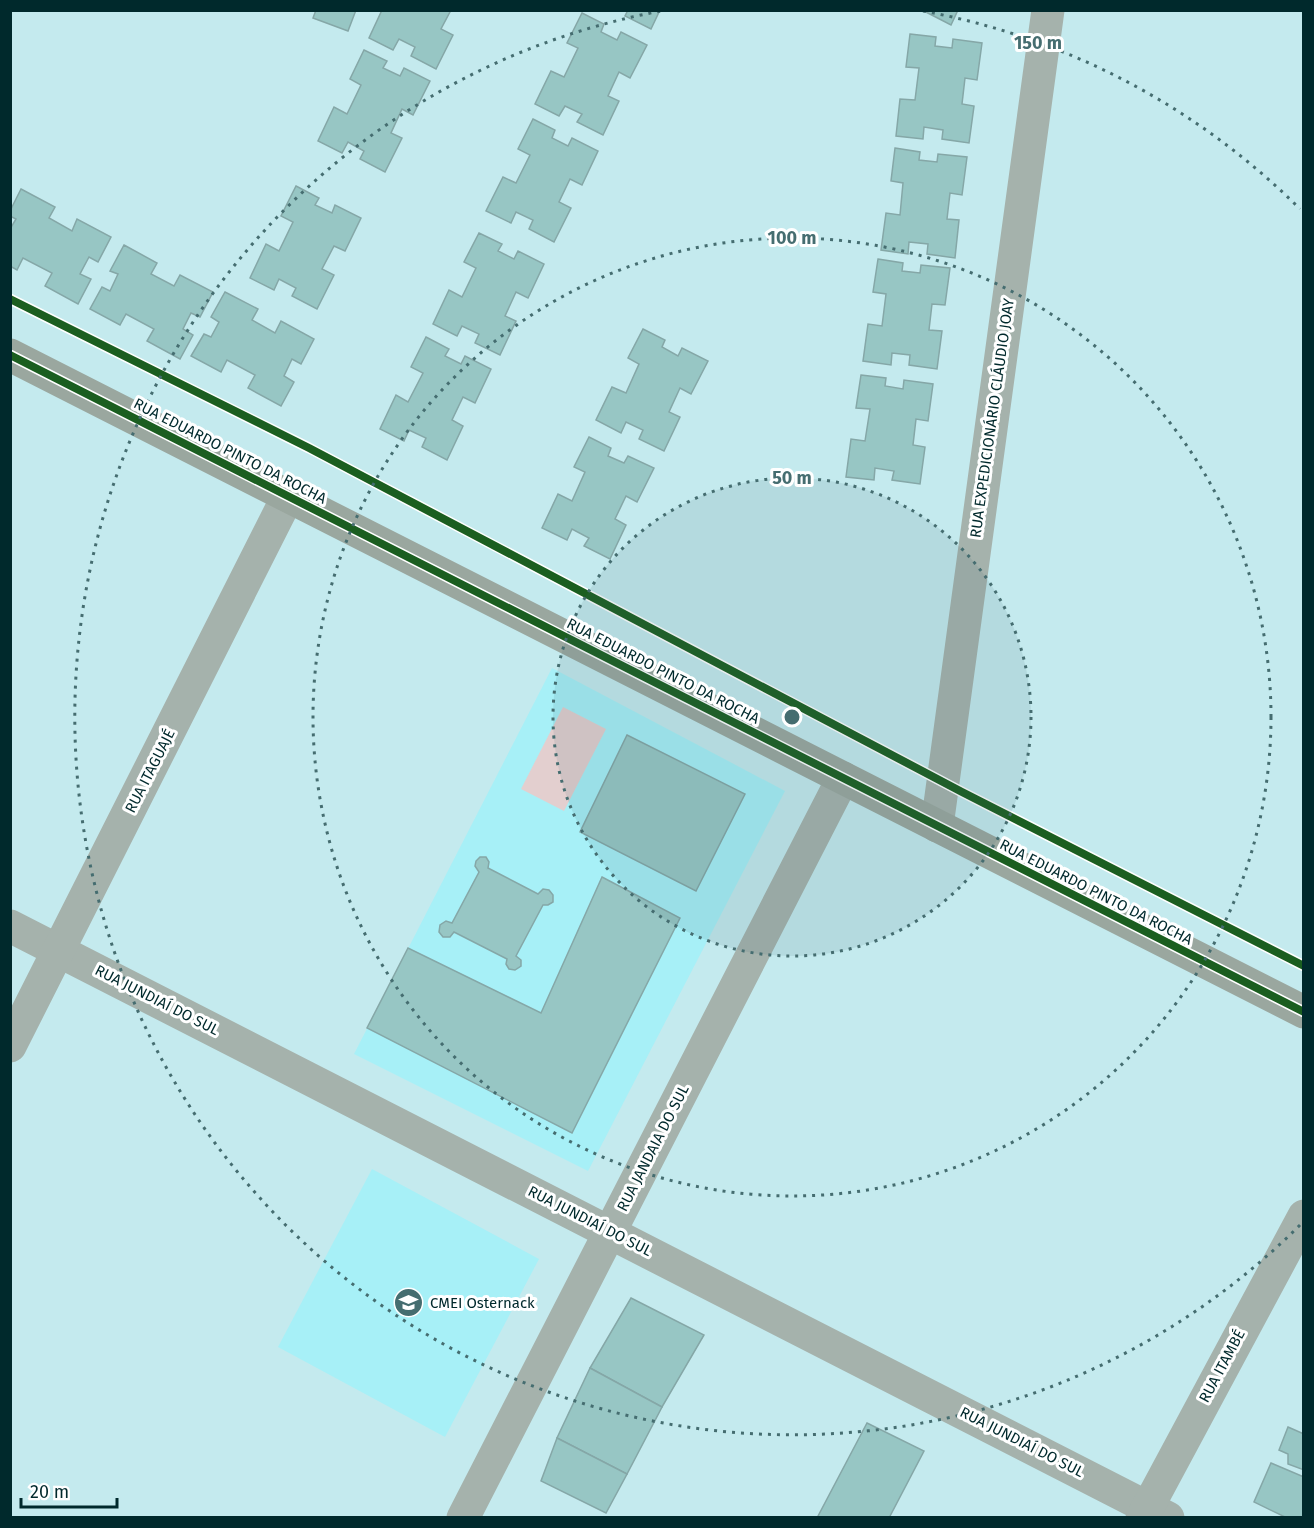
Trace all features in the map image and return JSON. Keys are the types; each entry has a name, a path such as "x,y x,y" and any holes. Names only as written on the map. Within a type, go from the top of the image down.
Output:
{"main road":[{"name":"RUA EDUARDO PINTO DA ROCHA","path":"10,355 1304,1012"}],"street":[{"name":"RUA EXPEDICIONÁRIO CLÁUDIO JOAY","path":"937,826 1048,10"},
{"name":"RUA ITAGUAJÉ","path":"10,1046 288,496"},
{"name":"RUA JANDAIA DO SUL","path":"463,1518 843,778"},
{"name":"RUA JUNDIAÍ DO SUL","path":"10,926 610,1232 1152,1514"},
{"name":"RUA ITAMBÉ","path":"1152,1514 1304,1216"}],"shaded area":[{"path":"552,668 785,791 588,1171 354,1054"},
{"path":"563,707 606,729 564,811 521,789"},
{"name":"CMEI Osternack","path":"372,1169 539,1259 445,1437 278,1347"}],"building":[{"path":"316,10 356,10 348,31 313,18"},
{"path":"382,10 451,10 441,29 453,35 436,69 411,56 415,47 399,39 393,50 369,38"},
{"path":"628,10 660,10 651,29 625,16"},
{"path":"922,10 958,10 951,25"},
{"path":"582,13 604,24 601,32 617,40 621,32 647,45 630,78 619,72 608,96 619,101 603,135 577,122 582,114 565,106 559,116 535,104 551,71 564,77 578,48 567,43"},
{"path":"910,34 936,37 935,46 952,48 953,39 982,43 977,80 965,78 962,104 974,106 969,143 942,139 943,130 924,127 923,139 896,136 900,99 915,100 919,68 906,67"},
{"path":"364,50 387,61 383,68 400,76 404,68 430,81 413,115 402,109 391,133 402,138 385,172 360,159 364,151 348,142 342,153 318,141 334,107 347,114 361,85 350,79"},
{"path":"533,119 555,130 552,138 568,146 572,138 598,151 582,185 570,179 559,202 571,208 554,242 529,229 533,220 516,212 511,223 486,211 503,177 516,183 530,155 518,149"},
{"path":"895,148 920,152 919,160 937,162 938,154 967,157 962,195 950,193 947,219 959,220 955,258 927,254 928,244 909,242 908,254 881,250 886,213 900,215 903,183 891,181"},
{"path":"296,186 319,198 315,205 332,213 335,205 361,218 345,251 334,246 322,269 334,275 317,309 292,296 296,288 279,279 274,290 250,278 266,244 279,251 293,222 281,216"},
{"path":"21,189 55,207 49,218 72,231 77,219 111,237 98,262 89,257 80,274 91,279 78,304 45,286 52,273 23,258 17,270 10,266 10,229 16,219 10,216 10,211"},
{"path":"479,233 502,244 498,251 514,259 518,251 544,264 528,298 516,292 505,316 516,321 500,355 475,343 479,334 462,326 457,336 433,324 449,290 462,297 476,268 464,262"},
{"path":"124,245 157,263 151,274 174,286 180,275 213,292 200,317 191,313 183,329 193,335 180,359 147,341 154,329 126,314 120,325 90,309 102,287 110,291 118,274 110,271"},
{"path":"878,259 903,263 902,271 920,273 921,265 950,268 945,305 932,304 929,330 942,331 937,369 909,365 910,355 892,353 891,365 863,361 868,324 882,326 886,294 873,292"},
{"path":"225,292 258,309 252,320 275,333 281,321 314,339 301,364 292,359 284,376 294,382 281,406 248,388 255,375 227,360 221,372 191,356 204,334 211,337 219,322 211,317"},
{"path":"643,329 665,340 662,347 678,356 682,348 708,361 691,394 680,388 669,412 680,417 664,451 639,439 643,430 626,422 621,433 596,420 612,387 626,393 639,364 628,358"},
{"path":"426,337 449,349 445,356 461,364 465,356 491,369 475,403 463,397 452,420 463,426 447,460 422,447 426,438 409,430 404,441 380,429 396,395 408,402 423,373 411,367"},
{"path":"861,375 886,378 885,386 903,389 904,380 933,384 928,421 916,419 913,445 925,447 920,484 892,480 894,471 875,468 874,480 846,477 851,439 865,441 870,409 856,408"},
{"path":"589,437 611,448 608,456 624,463 628,456 654,468 637,502 626,496 615,519 626,525 610,559 584,546 589,538 572,529 567,540 542,528 558,494 572,501 585,472 574,467"},
{"path":"627,735 745,794 696,891 580,832"},
{"path":"480,857 486,857 489,862 488,868 538,894 543,889 549,890 553,895 553,902 543,905 516,956 521,960 521,966 515,970 509,969 506,964 507,959 454,932 450,937 443,937 439,932 440,925 446,921 452,923 479,872 475,866"},
{"path":"602,877 680,918 572,1133 367,1028 408,948 541,1013"},
{"path":"631,1298 704,1335 662,1407 590,1368"},
{"path":"590,1368 662,1407 627,1474 557,1438"},
{"path":"867,1423 924,1451 889,1518 817,1518"},
{"path":"1288,1427 1304,1434 1304,1470 1288,1464 1288,1454 1279,1450"},
{"path":"557,1438 627,1474 606,1513 541,1481"},
{"path":"1271,1463 1304,1477 1302,1518 1287,1518 1254,1502"}],"cycle path":[{"path":"10,299 309,448 962,792 1304,966"},
{"path":"10,355 1304,1012"}],"place":[{"name":"CMEI Osternack","path":"409,1303"}]}
